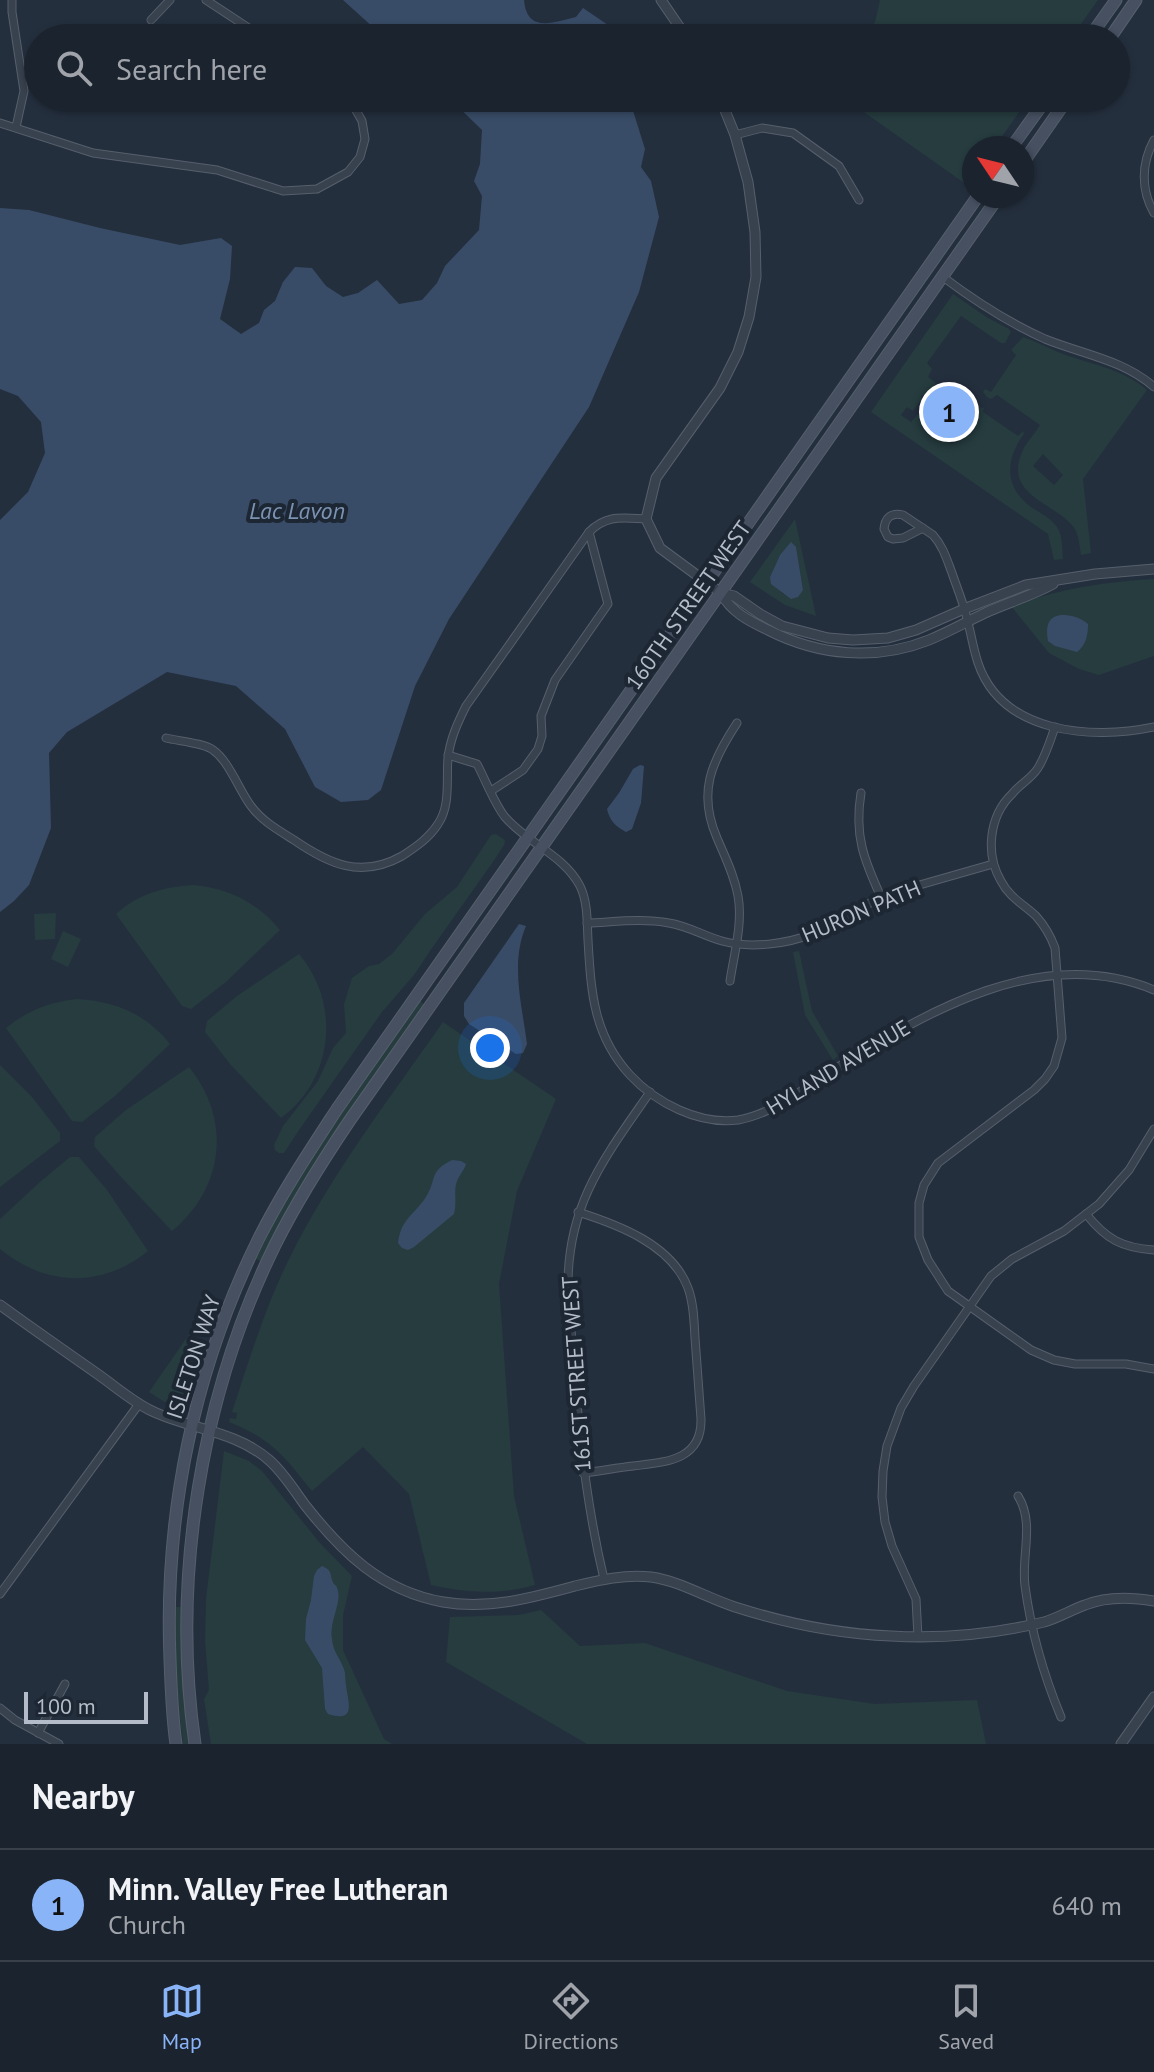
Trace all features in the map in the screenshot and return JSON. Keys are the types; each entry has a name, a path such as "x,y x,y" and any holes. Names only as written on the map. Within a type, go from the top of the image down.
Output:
{"main road":[{"path":"1099,24 1116,0"},
{"path":"1120,24 1136,0"},
{"path":"1020,136 1037,112"},
{"path":"1034,147 1058,112"},
{"name":"160TH STREET WEST","path":"396,1026 970,208"},
{"name":"160TH STREET WEST","path":"409,1037 991,208"},
{"name":"ISLETON WAY","path":"176,1744 170,1652 173,1535 200,1427 213,1349 264,1230 299,1167 396,1026"},
{"name":"ISLETON WAY","path":"195,1744 188,1682 187,1621 200,1427 275,1245 331,1148 409,1037"}],"street":[{"path":"12,0 24,91 16,127"},
{"path":"151,20 170,0"},
{"path":"206,0 243,24"},
{"path":"661,0 677,24"},
{"path":"0,123 93,153 217,170 283,191 317,189 348,172 360,157 365,139 357,112"},
{"path":"726,112 748,182 755,232 756,277 749,317 738,352 720,388 656,478 646,519 660,548 721,593 734,596 782,626 838,640 871,640 903,634 1026,585 1154,569"},
{"path":"735,135 762,128 793,133 839,166 859,200"},
{"path":"1154,140 1145,162 1144,177 1145,190 1154,213"},
{"path":"943,277 1043,338 1126,367 1154,387"},
{"path":"923,528 897,539 888,537 884,529 888,518 895,514 903,515 923,528 933,535 940,544 964,609 979,665 997,695 1025,717 1055,727 1108,733 1154,727"},
{"path":"166,738 212,749 222,758 251,807 265,821 318,856 352,867 368,868 396,859 416,848 441,821 446,806 448,755 466,706 589,532 598,523 610,518 646,519"},
{"path":"491,791 523,770 538,749 542,736 541,716 555,680 608,604 589,532"},
{"path":"721,593 728,606 763,628 795,641 830,651 875,654 929,640 1059,580"},
{"path":"730,981 739,912 737,893 730,865 712,826 708,806 712,767 737,723"},
{"path":"1055,727 1045,756 998,814 992,836 993,864 998,876 1008,892 1038,918 1057,956 1062,1038 1058,1054 1050,1072 1034,1090 945,1156 931,1171 924,1185 918,1214 921,1244 943,1285 968,1307 1024,1346 1046,1357 1075,1364 1126,1364 1154,1369"},
{"name":"HYLAND AVENUE","path":"448,755 477,764 505,817 566,867 579,885 585,901 590,985 597,1020 619,1062 650,1092 673,1106 703,1118 736,1120 768,1110 892,1034 937,1010 990,989 1058,976 1107,976 1154,990"},
{"path":"861,793 857,824 860,844 881,897"},
{"name":"HURON PATH","path":"587,923 658,921 736,944 804,938 881,897 993,864"},
{"name":"161ST STREET WEST","path":"604,1579 583,1473 568,1288 569,1253 578,1212 598,1169 650,1092"},
{"path":"918,1637 916,1599 896,1558 885,1522 882,1497 887,1446 901,1408 985,1283 1004,1265 1053,1238 1086,1214 1122,1179 1141,1154 1154,1129"},
{"path":"578,1212 639,1238 666,1256 682,1276 692,1302 701,1419 700,1434 692,1448 681,1457 667,1462 583,1473"},
{"path":"1086,1214 1098,1229 1116,1241 1132,1249 1154,1250"},
{"path":"0,1305 139,1404 161,1415 249,1446 269,1460 344,1551 365,1568 398,1587 438,1601 482,1605 519,1601 604,1579 651,1577 735,1607 797,1624 853,1633 918,1637 971,1634 1032,1624 1053,1619 1093,1602 1120,1598 1154,1601"},
{"path":"0,1594 139,1404"},
{"path":"1018,1496 1027,1522 1024,1572 1032,1624 1061,1717"},
{"path":"38,1733 65,1684"},
{"path":"1121,1744 1154,1697"},
{"path":"0,1708 59,1744"}],"green space":[{"path":"880,0 1098,0 1081,24 874,24"},
{"path":"864,112 1019,112 1002,136 962,136 962,181"},
{"path":"953,294 1011,332 1005,343 1001,343 961,316 927,363 932,369 928,377 936,383 931,391 921,396 913,411 907,407 901,415 911,422 918,414 920,420 952,444 959,441 975,410 980,407 1018,436 1023,431 1013,453 1012,482 1022,499 1057,527 1063,559 1054,560 1048,534 871,412"},
{"path":"1023,337 1116,371 1147,390 1083,479 1091,553 1081,555 1074,527 1032,496 1019,478 1022,452 1040,425 997,395 991,399 983,392 985,389 991,392 1016,355 1012,349","holes":["1043,454 1063,475 1054,485 1033,466"]},
{"path":"795,519 816,616 785,605 750,582","holes":["796,547 803,590 783,594 770,577 780,555"]},
{"path":"1154,579 1154,656 1099,675 1079,669 1049,653 1011,606 1082,587"},
{"path":"496,834 505,840 495,859 414,975 382,1012 284,1153 279,1153 274,1145 283,1126 318,1081 333,1048 346,1033 344,1004 352,978 392,954 425,914 457,887 491,835"},
{"path":"193,885 218,889 241,898 262,912 280,930 226,982 191,1009 182,1006 116,914 133,901 152,893"},
{"path":"56,913 55,939 35,940 34,914"},
{"path":"63,931 81,939 68,967 51,959"},
{"path":"799,951 812,1011 838,1056 833,1060 805,1015 793,952"},
{"path":"299,954 321,995 326,1017 326,1040 312,1083 299,1102 281,1118 230,1064 205,1032 207,1021 237,996"},
{"path":"77,999 129,1011 151,1025 170,1044 115,1096 82,1122 72,1121 6,1028 40,1008"},
{"path":"420,1001 425,1005 326,1146 261,1261 256,1259 311,1159"},
{"path":"443,1022 556,1099 517,1191 499,1284 514,1496 535,1585 496,1592 431,1585 409,1494 363,1447 312,1491 267,1442 229,1422 230,1418 236,1419 237,1413 232,1412 265,1314 306,1226 362,1137"},
{"path":"0,1065 32,1097 60,1133 60,1141 0,1187"},
{"path":"189,1067 212,1109 216,1153 203,1195 172,1231 94,1146 95,1137 126,1110"},
{"path":"70,1157 79,1157 107,1190 148,1251 112,1272 93,1277 55,1276 36,1271 0,1249 0,1219"},
{"path":"197,1323 194,1337 199,1344 180,1408 149,1392"},
{"path":"224,1451 249,1461 262,1471 319,1542 352,1576 343,1615 343,1650 384,1739 392,1744 211,1744 204,1699 209,1690 206,1599"},
{"path":"175,1607 181,1607 183,1688 190,1744 183,1744 181,1727"},
{"path":"541,1610 580,1646 645,1643 787,1691 875,1704 977,1700 986,1744 587,1744 446,1662 450,1617 519,1615"}],"water":[{"path":"343,0 524,0 526,11 536,22 551,23 576,17 583,8 607,24 370,24"},
{"name":"Lac Lavon","path":"463,112 633,112 645,149 641,167 651,181 659,217 639,292 589,407 449,619 415,686 381,790 368,800 341,802 315,787 285,729 236,686 167,672 67,732 49,753 51,828 29,885 0,912 0,520 28,492 45,453 41,422 18,396 0,389 0,208 29,210 180,245 221,238 232,246 230,279 220,319 241,334 259,323 264,310 275,301 283,282 295,267 312,268 326,286 343,297 358,293 377,280 399,304 422,300 437,283 445,266 479,230 482,196 474,181 480,164 482,130"},
{"path":"791,542 796,547 803,590 798,597 791,599 771,584 770,577 780,555"},
{"path":"1061,615 1075,617 1088,624 1086,640 1077,652 1048,641 1050,621"},
{"path":"644,766 641,803 632,829 626,832 614,823 607,809 633,769"},
{"path":"519,924 526,926 518,969 527,1044 523,1053 516,1054 469,1024 464,1016 464,1003"},
{"path":"452,1160 466,1164 456,1184 454,1214 414,1247 408,1250 402,1248 398,1243 404,1224 424,1200 439,1169"},
{"path":"322,1566 330,1572 338,1591 332,1633 334,1648 345,1674 349,1704 347,1714 343,1716 328,1714 325,1709 322,1668 305,1640 314,1576"}],"place":[{"name":"Minn. Valley Free Lutheran","path":"949,412"}]}
